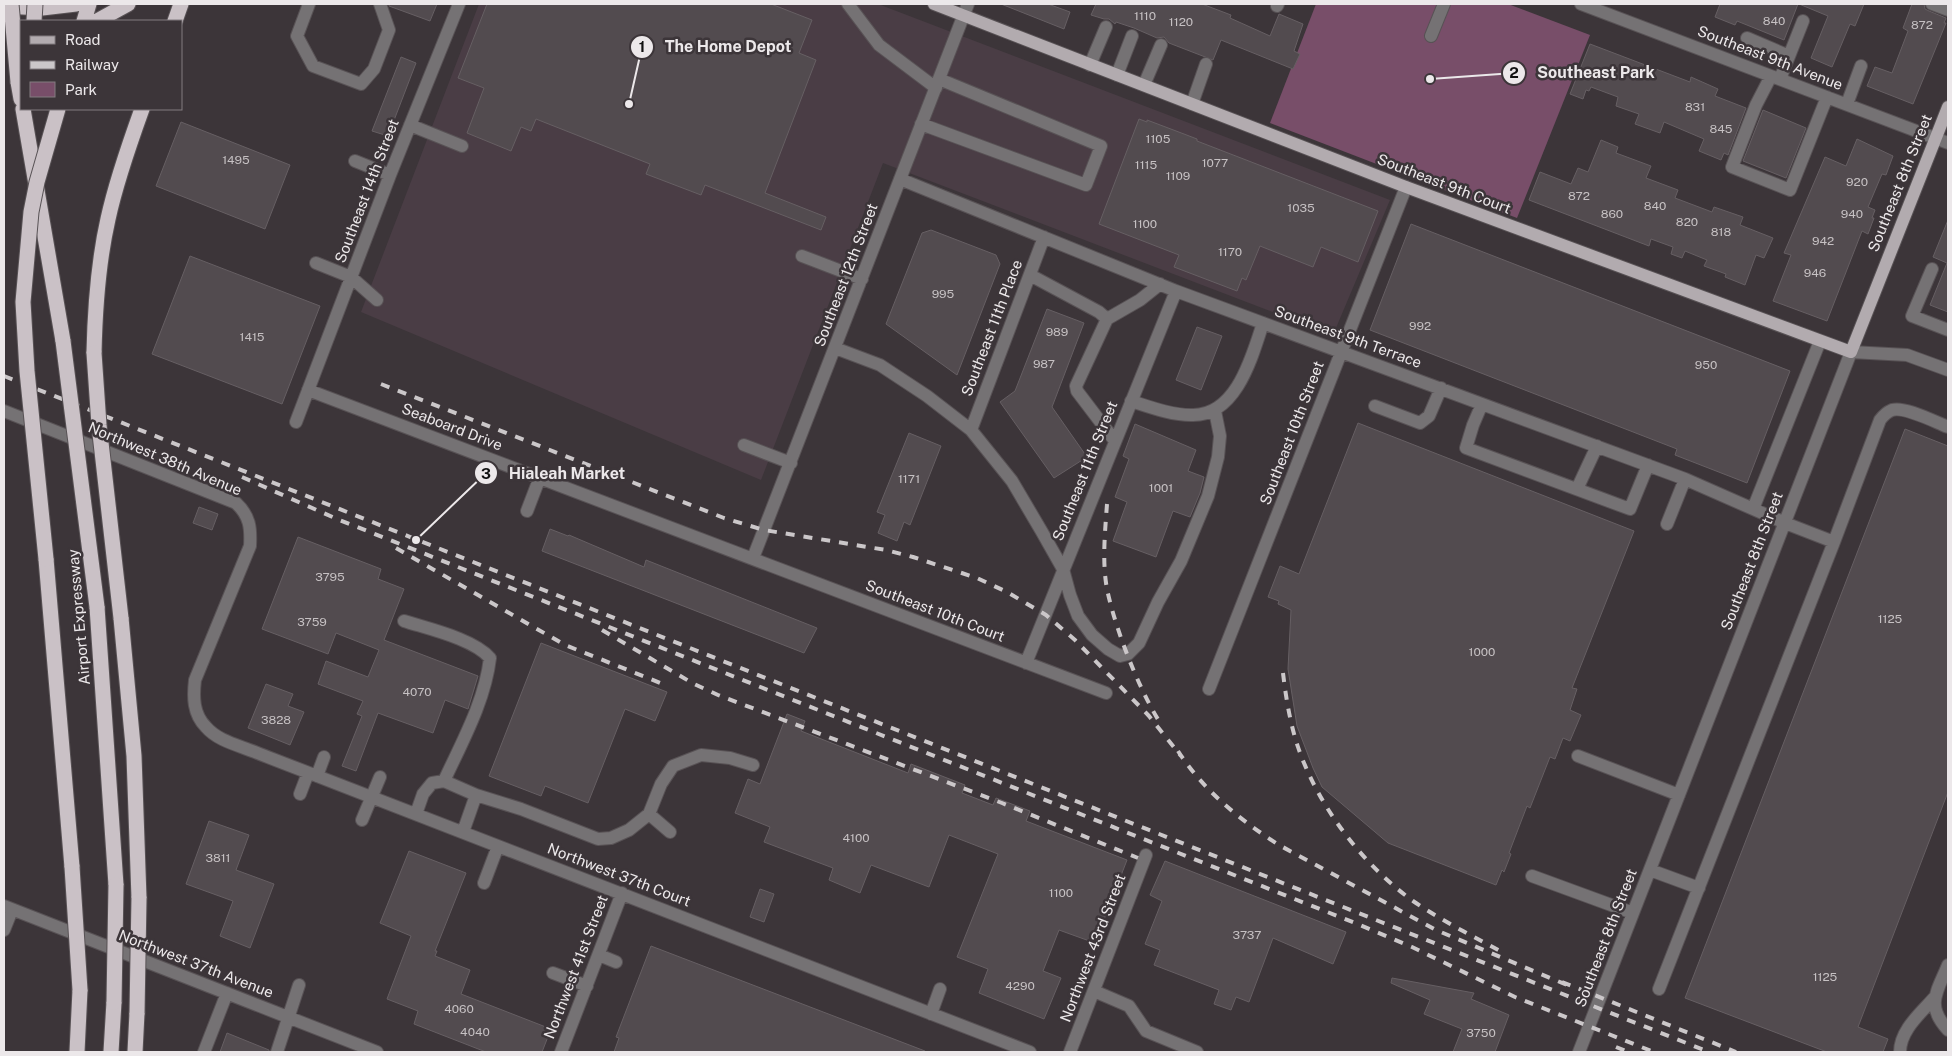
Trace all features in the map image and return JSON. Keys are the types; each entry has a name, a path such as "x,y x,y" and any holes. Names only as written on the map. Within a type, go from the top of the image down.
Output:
{"highway":[{"path":"11,4 20,93"},
{"path":"34,20 35,4"},
{"path":"4,6 42,8 76,4"},
{"path":"84,20 89,4"},
{"path":"99,20 128,4"},
{"path":"175,20 181,4"},
{"path":"4,32 20,34"},
{"name":"Airport Expressway","path":"23,110 30,138 64,340 98,608 116,885 114,1002 111,1052"},
{"path":"30,138 34,110"},
{"name":"Airport Expressway","path":"58,110 37,182 31,212 23,302 27,371 46,559 72,867 80,990 77,1052"},
{"path":"135,1052 138,898 134,756 121,618 99,425 94,353 97,289 108,220 116,187 142,110"}],"main road":[{"name":"Southeast 9th Court","path":"934,4 966,9 1090,65 1406,188 1850,352"},
{"name":"Southeast 8th Street","path":"1850,352 1942,141 1948,107"}],"street":[{"path":"309,4 296,36 313,66 361,84 374,69 389,30 380,4"},
{"name":"Southeast 14th Street","path":"296,422 390,175 459,4"},
{"path":"848,4 879,45 937,83 1101,146 1086,186 922,124"},
{"path":"1431,36 1444,4"},
{"name":"Southeast 9th Avenue","path":"1581,4 1942,141"},
{"path":"1932,4 1948,10"},
{"name":"Southeast 12th Street","path":"753,558 966,9"},
{"path":"1803,22 1789,56 1756,105 1732,167 1790,190 1826,97"},
{"path":"1090,65 1106,27"},
{"path":"1117,75 1132,36"},
{"path":"1747,38 1789,56"},
{"path":"1144,85 1161,45"},
{"path":"1192,104 1206,64"},
{"path":"1846,104 1861,66"},
{"path":"410,125 462,146"},
{"path":"355,161 390,175"},
{"name":"Southeast 9th Terrace","path":"900,179 1176,291 1685,479 1785,523 1834,542"},
{"name":"Southeast 10th Street","path":"1209,689 1406,188"},
{"name":"Southeast 11th Place","path":"971,430 1044,238"},
{"path":"802,256 862,279"},
{"path":"316,263 351,277 377,300"},
{"path":"1932,269 1912,316 1948,330"},
{"path":"1030,275 1091,308 1107,319"},
{"path":"1115,441 1077,391 1076,386 1107,319 1140,300 1160,284"},
{"name":"Southeast 11th Street","path":"1026,663 1176,291"},
{"path":"1131,401 1170,412 1190,415 1215,411 1228,399 1236,387 1247,366 1263,323"},
{"path":"1753,508 1820,341"},
{"path":"835,348 880,366 927,396 971,430 1012,481 1063,569 1078,616 1092,635 1108,649 1120,656 1128,654 1139,643 1158,602 1181,561 1208,496 1218,457 1220,436 1215,411"},
{"name":"Southeast 9th Court","path":"1850,352 1908,356 1948,370"},
{"name":"Southeast 8th Street","path":"1579,1052 1850,352"},
{"path":"1375,406 1420,424 1429,416 1441,388"},
{"name":"Seaboard Drive","path":"308,390 753,558"},
{"path":"1482,404 1466,448 1630,509 1648,465"},
{"path":"1658,989 1880,420 1893,410 1902,410 1948,427"},
{"name":"Northwest 38th Avenue","path":"4,411 236,504 249,519 251,532 250,546 195,680 194,704 202,722"},
{"path":"744,445 791,464"},
{"path":"1577,489 1597,446"},
{"path":"527,511 540,477"},
{"path":"1667,524 1685,479"},
{"name":"Southeast 10th Court","path":"753,558 1106,693"},
{"path":"404,621 471,644 484,650 490,658 482,698 444,781"},
{"name":"Northwest 37th Court","path":"202,722 213,734 222,739 1030,1052"},
{"path":"416,814 423,794 432,782 444,781 476,795 521,809 598,839 611,838 629,830 649,814 661,784 673,766 701,755 730,758 753,765"},
{"path":"1578,756 1679,795"},
{"path":"300,794 324,757"},
{"path":"362,820 380,777"},
{"path":"463,832 476,795"},
{"path":"649,814 670,832"},
{"path":"484,883 498,846"},
{"name":"Northwest 43rd Street","path":"1070,1052 1146,855"},
{"path":"1650,870 1699,888"},
{"path":"1532,876 1633,913"},
{"name":"Northwest 41st Street","path":"561,1052 622,893"},
{"path":"4,930 8,908"},
{"name":"Northwest 37th Avenue","path":"8,908 377,1052"},
{"path":"598,955 616,962"},
{"path":"1900,1052 1900,1046 1906,1031 1934,998 1948,964"},
{"path":"553,973 587,986"},
{"path":"277,1052 299,985"},
{"path":"931,1014 940,990"},
{"path":"1094,991 1129,1006 1146,1030 1196,1052"},
{"path":"204,1052 227,994"},
{"path":"1934,998 1938,1018 1948,1030"}],"shaded area":[{"path":"479,4 878,4 1390,200 1333,335 883,163 761,480 361,312"}],"green space":[{"path":"1316,4 1508,4 1590,35 1517,218 1270,123"}],"building":[{"path":"389,4 437,4 430,21 389,6"},
{"path":"487,4 771,4 812,20 799,53 816,60 765,193 826,217 821,230 705,185 701,195 646,174 650,164 536,119 531,131 521,127 511,151 467,133 484,88 458,78"},
{"path":"1001,4 1048,4 1070,12 1064,29"},
{"path":"1096,4 1202,4 1231,15 1230,18 1270,36 1279,14 1303,24 1294,51 1300,54 1293,69 1221,40 1213,60 1169,43 1164,37 1157,38 1116,22 1115,24 1109,19 1091,15"},
{"path":"1720,4 1798,4 1784,40 1737,21 1735,25 1715,17"},
{"path":"1799,4 1864,4 1855,26 1850,24 1832,67 1811,58 1828,16"},
{"path":"1912,4 1924,4 1925,9 1946,18 1944,23 1946,23 1913,104 1867,86 1875,67 1892,73 1908,31 1903,28"},
{"path":"1590,44 1690,82 1691,77 1718,89 1715,96 1746,108 1728,155 1724,153 1721,160 1699,151 1704,139 1664,122 1660,133 1635,124 1639,114 1616,106 1618,97 1591,87 1589,91 1586,90 1583,99 1570,94"},
{"path":"401,57 416,63 388,136 372,131"},
{"path":"1763,110 1806,128 1786,178 1743,161"},
{"path":"1139,119 1147,122 1147,120 1197,139 1197,141 1378,211 1358,262 1321,247 1313,267 1260,246 1246,280 1242,278 1237,291 1174,267 1179,255 1099,224"},
{"path":"181,122 290,165 265,229 156,186"},
{"path":"1857,139 1893,156 1886,175 1882,174 1868,207 1875,210 1868,234 1862,231 1827,321 1773,301 1791,255 1784,253 1825,157 1846,166"},
{"path":"1601,140 1618,147 1616,153 1651,166 1646,178 1678,190 1675,198 1712,212 1714,207 1743,217 1740,225 1773,238 1764,258 1756,255 1745,285 1725,277 1726,274 1704,266 1707,260 1685,251 1682,258 1671,254 1673,247 1651,239 1649,246 1529,200 1540,172 1571,184 1578,168 1588,172"},
{"path":"1948,220 1948,312 1930,305 1947,263 1933,257"},
{"path":"1411,224 1790,371 1747,483 1675,455 1677,449 1370,330"},
{"path":"931,230 996,255 1000,264 957,375 886,324 922,233"},
{"path":"190,256 320,306 282,404 152,354"},
{"path":"1047,309 1084,323 1052,407 1087,457 1054,478 1000,402 1015,391"},
{"path":"1197,327 1222,336 1201,390 1176,380"},
{"path":"1358,423 1634,531 1572,688 1577,689 1570,710 1581,715 1570,741 1563,738 1555,759 1550,757 1530,808 1527,806 1509,853 1511,854 1504,872 1502,870 1496,885 1388,843 1322,787 1297,726 1288,669 1291,610 1278,604 1279,601 1268,597 1280,566 1299,574"},
{"path":"1135,424 1196,450 1188,471 1204,477 1200,493 1190,517 1173,511 1156,557 1113,541 1127,502 1115,497 1129,459 1123,456"},
{"path":"1905,429 1948,446 1948,792 1858,1027 1888,1039 1883,1052 1827,1052 1685,998"},
{"path":"909,433 941,446 910,525 904,522 897,541 878,533 885,515 877,512"},
{"path":"199,507 218,514 212,530 193,523"},
{"path":"550,529 569,535 644,567 646,560 817,628 804,653 542,551"},
{"path":"298,537 381,569 378,579 404,589 384,640 478,676 468,709 445,700 433,733 378,713 356,771 342,766 362,716 357,714 363,701 318,684 326,661 368,677 379,650 336,633 328,654 262,629"},
{"path":"541,643 667,692 655,721 625,709 588,803 545,786 541,796 489,776"},
{"path":"266,684 293,694 288,706 304,712 290,745 248,728"},
{"path":"787,714 805,721 801,731 908,773 911,764 965,785 962,793 993,805 996,798 1030,811 1026,821 1127,860 1095,943 1059,930 1043,971 1061,978 1044,1019 979,993 988,969 957,957 998,854 949,835 929,887 871,865 860,893 829,880 833,868 764,842 770,827 735,813 748,779 760,784"},
{"path":"209,821 249,835 236,870 274,884 250,948 220,936 233,901 186,884"},
{"path":"409,851 466,873 435,951 437,951 435,956 470,970 461,994 551,1029 542,1052 486,1052 414,1024 418,1011 387,999 411,936 380,923"},
{"path":"1165,861 1346,932 1333,964 1273,938 1249,1002 1236,997 1231,1010 1214,1004 1219,990 1154,965 1160,950 1145,944 1162,901 1150,895"},
{"path":"760,889 774,894 764,922 750,917"},
{"path":"651,946 925,1052 614,1052 619,1038 616,1037"},
{"path":"1392,978 1474,993 1471,999 1509,1015 1495,1052 1453,1052 1462,1029 1424,1014 1430,1000 1391,983"},
{"path":"227,1033 269,1050 269,1052 220,1052"}],"railway":[{"path":"4,376 1709,1052"},
{"path":"381,384 724,518 764,530 886,550 977,578 1007,592 1046,615 1075,640 1149,716 1181,756"},
{"path":"242,477 337,519 1355,923 1412,947 1515,997 1654,1052"},
{"path":"1107,504 1104,547 1107,589 1121,639 1135,675 1159,721"},
{"path":"396,548 565,645 668,686"},
{"path":"602,630 694,684 718,695 1002,803 1138,858"},
{"path":"1283,673 1293,729 1307,769 1317,791 1330,812 1359,852 1376,870 1413,901 1502,952"},
{"path":"1178,751 1199,779 1223,803 1236,815 1279,845 1436,930 1567,985"},
{"path":"1562,982 1736,1052"},
{"path":"1616,1047 1628,1052"}],"place":[{"name":"Southeast Park","path":"1430,79"},
{"name":"The Home Depot","path":"629,104"},
{"name":"Hialeah Market","path":"416,540"}]}
